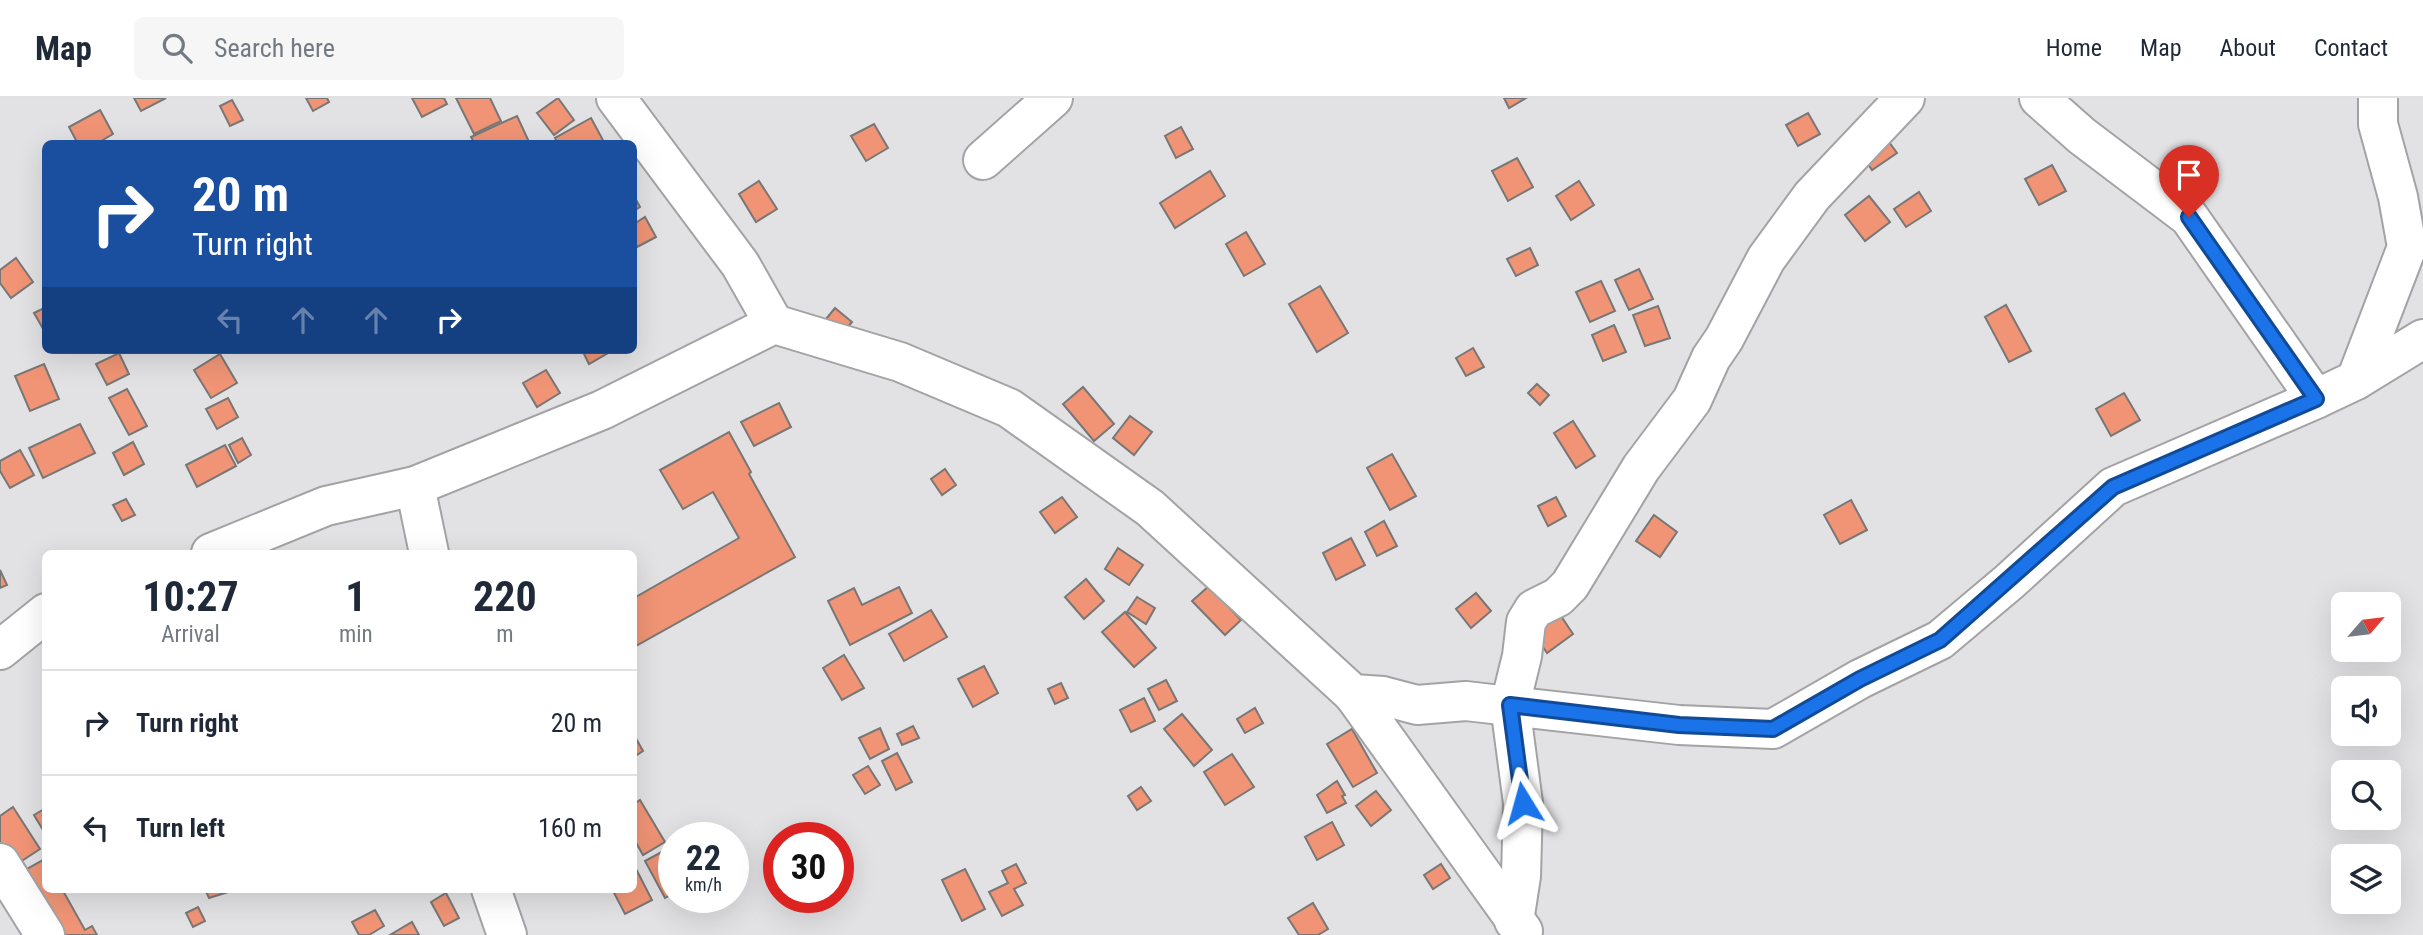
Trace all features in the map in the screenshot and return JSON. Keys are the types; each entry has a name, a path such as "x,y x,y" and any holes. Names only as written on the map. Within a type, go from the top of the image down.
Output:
{"street":[{"path":"616,98 740,264 774,324"},
{"path":"982,160 1054,98"},
{"path":"1521,928 1523,803 1510,705 1522,656 1526,622 1534,609 1558,597 1570,585 1641,468 1692,400 1711,358 1724,339 1766,259 1812,196 1905,98"},
{"path":"2039,98 2082,136 2189,217 2316,399"},
{"path":"2356,380 2406,247 2398,197 2378,124 2378,98"},
{"path":"218,550 326,506 415,486 602,410 774,324 900,362 1009,408 1150,508 1353,694 1521,928"},
{"path":"1353,694 1382,696 1417,705 1466,701 1679,725 1773,729 1860,679 1940,640 2113,487 2356,380 2423,339"},
{"path":"415,486 428,550"},
{"path":"0,650 42,617"},
{"path":"0,863 45,935"},
{"path":"492,893 507,935"}],"building":[{"path":"134,98 166,98 141,111"},
{"path":"306,98 327,98 329,102 313,111"},
{"path":"412,98 444,98 447,104 422,117"},
{"path":"456,98 490,98 501,121 474,134"},
{"path":"558,98 574,120 554,135 537,113"},
{"path":"1504,98 1526,98 1509,108"},
{"path":"232,100 243,120 230,126 220,106"},
{"path":"100,110 113,134 103,140 76,140 69,127"},
{"path":"1808,113 1820,134 1798,146 1786,125"},
{"path":"517,116 528,140 473,140 471,137"},
{"path":"591,118 603,140 556,140 555,138"},
{"path":"874,124 888,148 866,161 851,136"},
{"path":"1181,127 1193,149 1176,158 1165,136"},
{"path":"1884,135 1897,153 1872,170 1859,151"},
{"path":"1517,158 1533,187 1508,201 1492,171"},
{"path":"2052,165 2066,191 2039,205 2025,179"},
{"path":"1210,171 1225,196 1175,228 1160,203"},
{"path":"759,181 777,209 756,222 739,194"},
{"path":"1579,181 1594,205 1571,220 1556,196"},
{"path":"1919,192 1931,211 1906,227 1894,209"},
{"path":"1869,196 1890,222 1865,241 1845,215"},
{"path":"645,217 656,237 637,247 637,222"},
{"path":"1246,232 1265,264 1244,276 1226,244"},
{"path":"1530,248 1538,265 1516,276 1507,259"},
{"path":"16,258 33,282 11,298 0,283 0,270"},
{"path":"1639,269 1653,299 1629,310 1615,280"},
{"path":"1601,281 1615,311 1590,322 1576,292"},
{"path":"1320,286 1348,333 1317,352 1289,304"},
{"path":"2006,305 2031,351 2009,362 1985,317"},
{"path":"1658,306 1670,338 1645,346 1633,315"},
{"path":"835,308 852,322 838,338 822,324"},
{"path":"42,309 42,327 34,313"},
{"path":"1614,325 1626,352 1603,361 1592,335"},
{"path":"1473,348 1484,367 1466,376 1456,358"},
{"path":"119,354 129,374 107,385 96,364"},
{"path":"220,354 237,383 211,398 194,370"},
{"path":"584,354 606,354 589,364"},
{"path":"44,364 59,399 30,411 15,376"},
{"path":"546,370 560,393 537,407 523,383"},
{"path":"1537,384 1549,395 1540,405 1528,393"},
{"path":"1083,387 1114,424 1094,441 1063,404"},
{"path":"127,389 147,426 129,435 109,398"},
{"path":"2124,393 2140,420 2111,436 2096,409"},
{"path":"228,398 238,417 217,429 206,409"},
{"path":"779,403 791,427 754,446 741,422"},
{"path":"1130,416 1152,432 1134,455 1113,438"},
{"path":"1573,421 1595,456 1576,468 1554,433"},
{"path":"80,424 95,453 43,478 29,448"},
{"path":"729,432 795,557 637,645 637,596 739,538 713,492 683,509 660,470"},
{"path":"242,438 251,455 238,463 229,445"},
{"path":"133,442 144,464 124,475 113,453"},
{"path":"225,445 236,466 197,487 186,465"},
{"path":"20,450 34,475 10,488 0,471 0,461"},
{"path":"1392,454 1416,496 1390,510 1367,468"},
{"path":"945,469 956,485 942,495 931,479"},
{"path":"1062,497 1077,517 1055,533 1040,512"},
{"path":"1556,497 1566,516 1548,526 1538,506"},
{"path":"126,499 135,515 122,521 113,505"},
{"path":"1851,500 1867,530 1840,544 1824,515"},
{"path":"1654,515 1677,532 1660,557 1636,541"},
{"path":"1384,521 1397,546 1377,556 1365,532"},
{"path":"1351,538 1365,565 1336,580 1323,553"},
{"path":"1118,548 1143,565 1129,585 1105,569"},
{"path":"0,570 7,585 0,588"},
{"path":"1086,579 1104,601 1084,619 1065,597"},
{"path":"1209,586 1241,620 1225,635 1192,601"},
{"path":"899,587 912,613 850,645 828,601 854,588 862,605"},
{"path":"1476,593 1491,611 1471,628 1456,609"},
{"path":"1137,597 1155,608 1146,624 1127,612"},
{"path":"1555,607 1573,634 1547,653 1528,625"},
{"path":"931,610 947,637 904,661 889,634"},
{"path":"1125,612 1156,648 1134,667 1102,632"},
{"path":"844,655 864,688 842,700 823,668"},
{"path":"984,666 998,693 973,707 958,679"},
{"path":"1166,680 1177,701 1159,710 1148,689"},
{"path":"1061,683 1068,698 1055,704 1048,689"},
{"path":"1144,698 1155,721 1131,732 1120,710"},
{"path":"1255,708 1263,723 1245,733 1237,719"},
{"path":"1182,714 1212,750 1194,766 1164,729"},
{"path":"913,726 919,738 902,745 897,734"},
{"path":"880,728 889,749 870,759 859,738"},
{"path":"1352,729 1377,773 1353,787 1327,744"},
{"path":"637,740 643,751 637,755"},
{"path":"897,753 912,782 896,790 882,761"},
{"path":"1232,754 1254,787 1225,805 1204,772"},
{"path":"868,766 880,785 865,794 853,775"},
{"path":"1337,781 1345,795 1342,796 1346,803 1327,813 1317,795"},
{"path":"1141,787 1151,801 1137,810 1128,796"},
{"path":"1376,791 1391,810 1371,826 1356,806"},
{"path":"640,800 658,830 658,846 643,855 637,844 637,802"},
{"path":"13,807 40,849 14,866 0,843 0,816"},
{"path":"42,810 42,828 34,815"},
{"path":"1332,822 1344,845 1317,860 1305,837"},
{"path":"658,854 658,885 645,861"},
{"path":"42,861 42,893 64,893 85,930 92,926 97,935 64,935 27,869"},
{"path":"1016,864 1026,883 1014,889 1023,905 1002,916 989,892 1008,883 1002,871"},
{"path":"1441,864 1450,878 1433,889 1424,875"},
{"path":"965,869 985,909 962,921 942,880"},
{"path":"637,871 652,900 625,914 614,893 637,893"},
{"path":"207,893 225,893 209,898"},
{"path":"446,893 459,918 444,926 431,902"},
{"path":"1313,903 1328,929 1318,935 1299,935 1288,918"},
{"path":"198,907 205,921 193,927 186,913"},
{"path":"375,910 384,926 369,935 359,935 352,922"},
{"path":"412,922 419,935 390,935"}],"route":[{"path":"1523,803 1510,705 1679,725 1773,729 1860,679 1940,640 2009,582 2113,487 2316,399 2189,217"}]}
